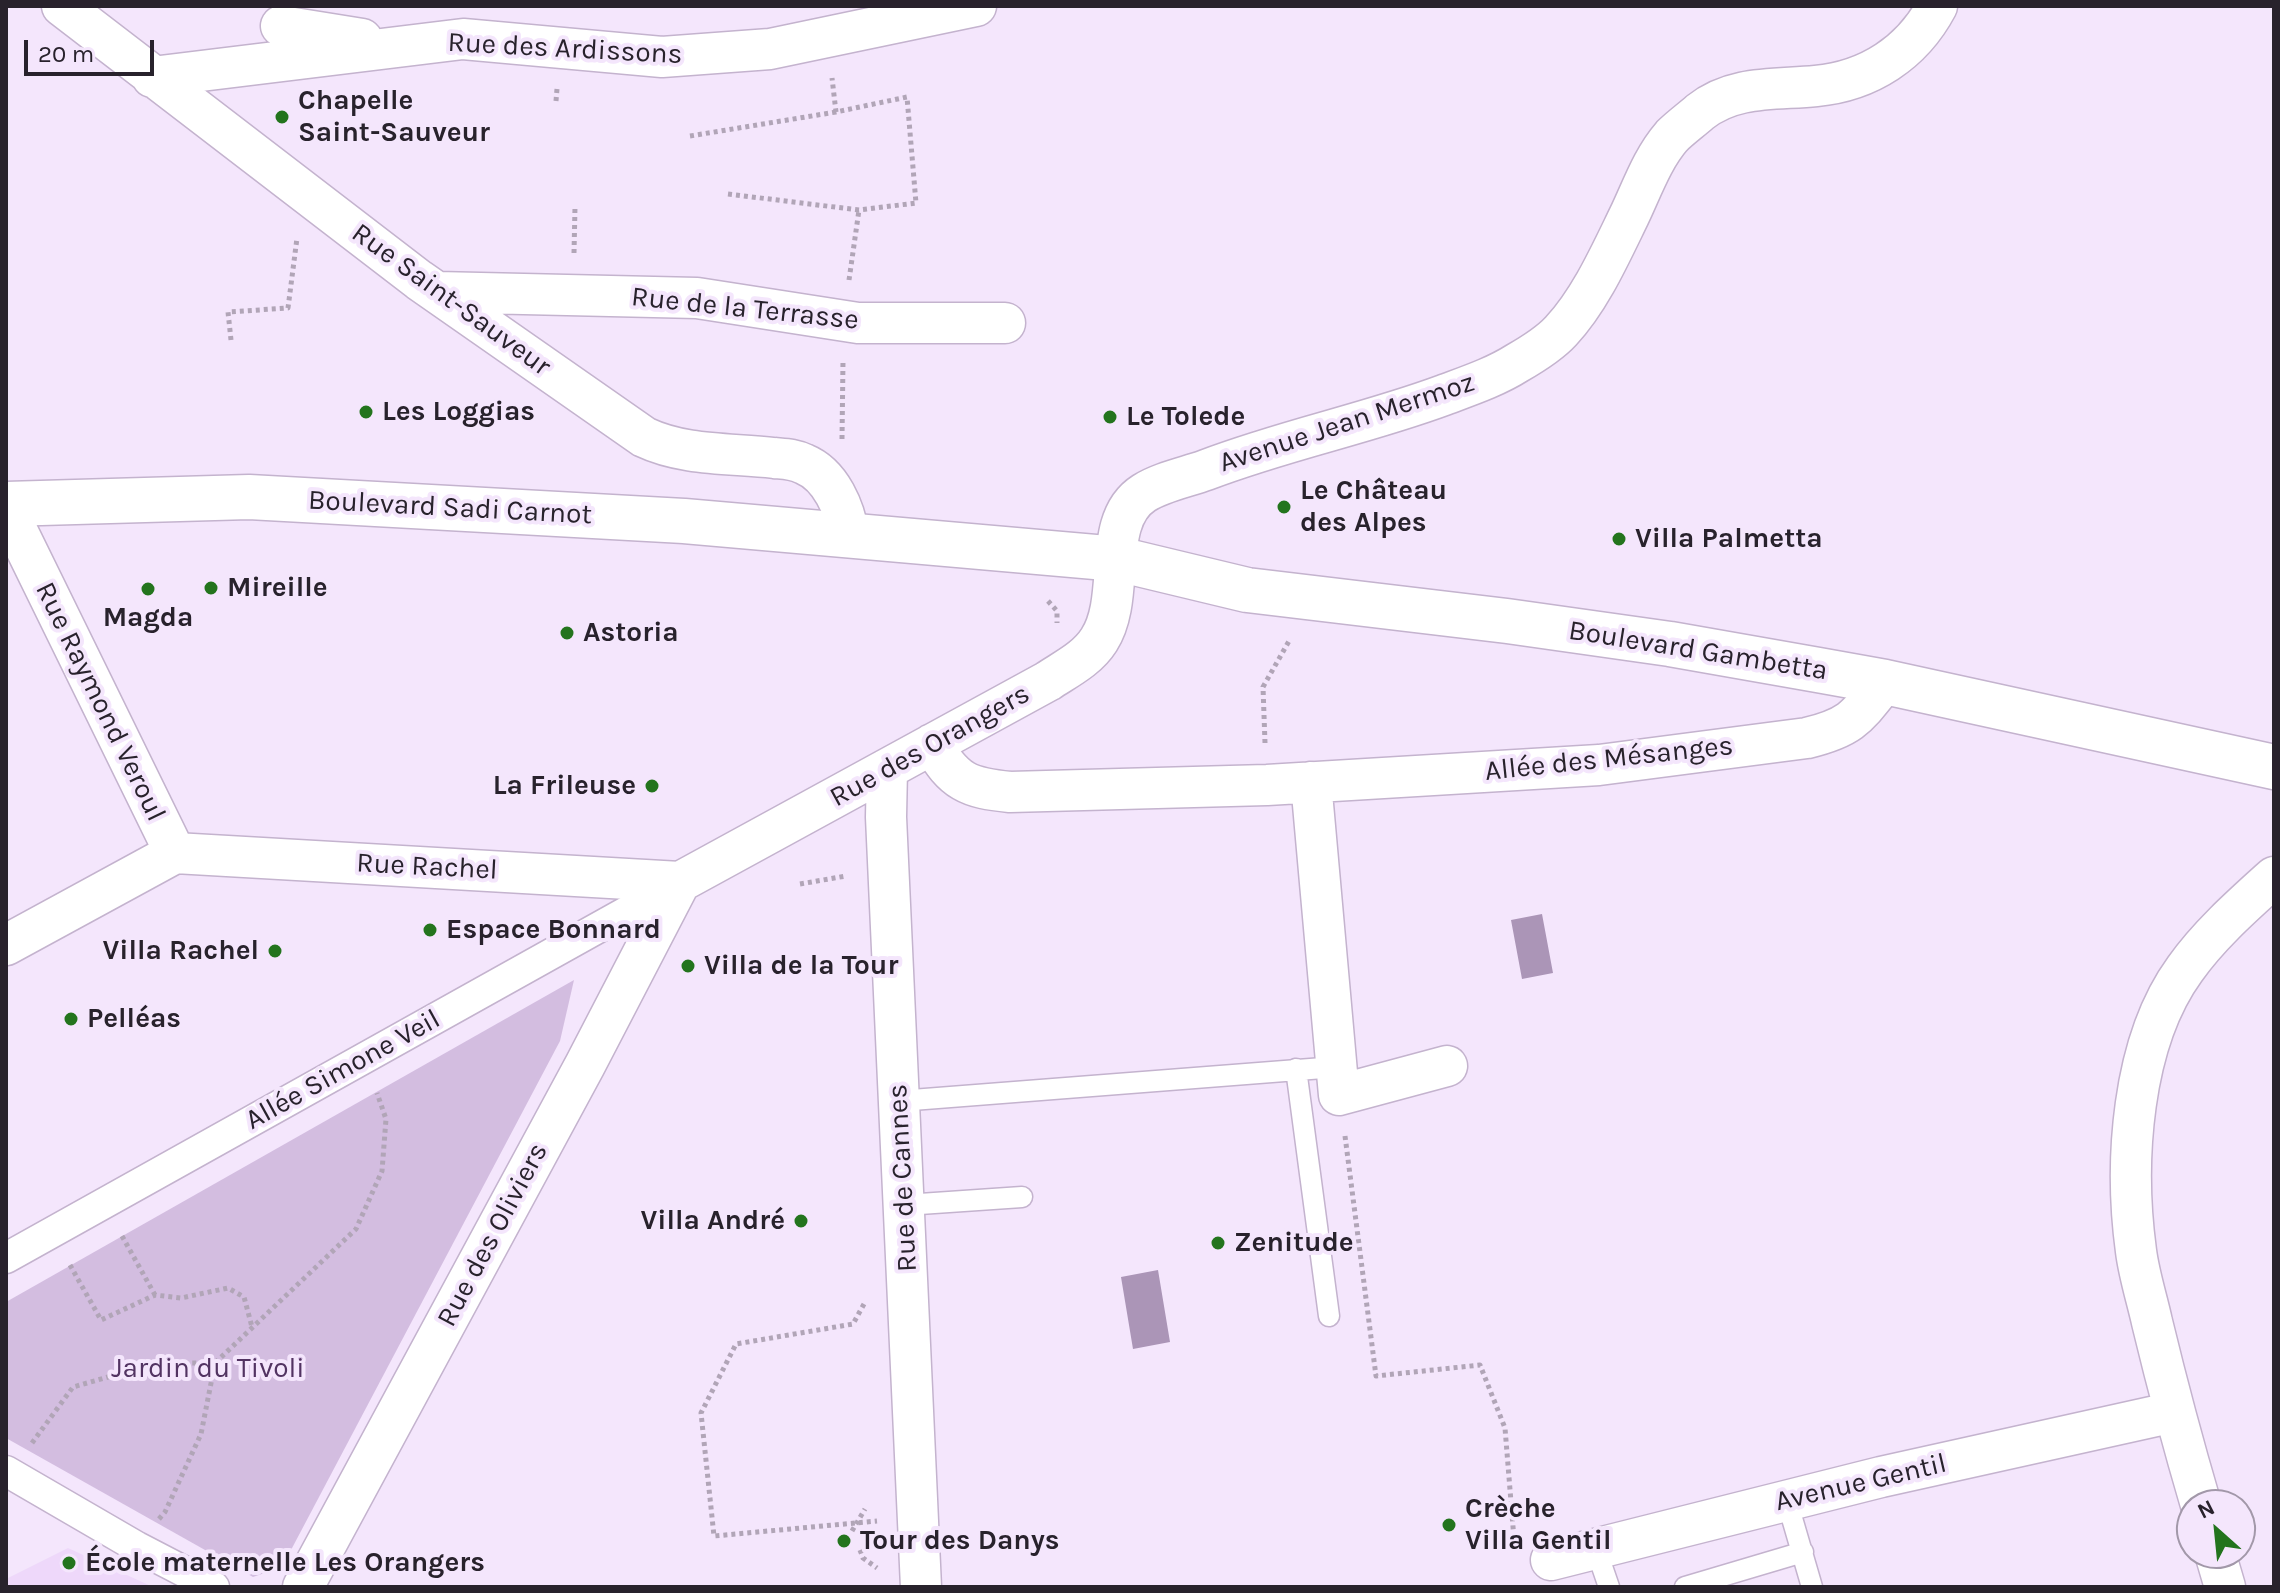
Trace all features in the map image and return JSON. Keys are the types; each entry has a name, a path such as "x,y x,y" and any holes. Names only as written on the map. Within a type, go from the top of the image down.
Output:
{"main road":[{"name":"Boulevard Sadi Carnot","path":"6,506 235,496 684,521 893,540"},
{"name":"Boulevard Gambetta","path":"893,540 1118,559 1247,590 1670,644 1885,682 2274,767"}],"street":[{"name":"Rue Saint-Sauveur","path":"62,6 437,292 602,408 662,446 684,451 790,459 808,465 832,489 841,506 849,536"},
{"name":"Rue des Ardissons","path":"152,77 463,39 662,57 770,49 976,6"},
{"name":"Avenue Jean Mermoz","path":"1118,559 1117,537 1125,514 1143,493 1236,458 1407,409 1515,364 1560,332 1588,294 1629,217 1650,168 1673,136 1703,110 1735,93 1818,86 1859,78 1898,57 1929,21 1937,6"},
{"path":"281,26 405,46"},
{"name":"Rue de la Terrasse","path":"437,292 697,298 858,323 1005,323"},
{"name":"Rue Raymond Veroul","path":"6,506 175,853"},
{"name":"Rue des Orangers","path":"680,882 1048,681 1082,659 1099,640 1110,617 1118,559"},
{"name":"Allée des Mésanges","path":"932,744 953,776 979,789 1063,792 1267,785 1599,765 1807,738 1837,730 1859,715 1885,682"},
{"name":"Rue de Cannes","path":"887,769 886,817 921,1587"},
{"path":"1311,782 1337,1081 1447,1066"},
{"path":"6,945 175,853"},
{"name":"Rue Rachel","path":"175,853 680,882"},
{"path":"2196,1489 2174,1412 2136,1253 2131,1191 2135,1105 2152,1031 2184,970 2237,910 2274,877"},
{"name":"Allée Simone Veil","path":"6,1258 680,882"},
{"name":"Rue des Oliviers","path":"303,1587 585,1065 680,882"},
{"name":"Avenue Gentil","path":"1551,1560 1881,1477 2174,1412"},
{"path":"10,1473 137,1547 214,1587"}],"lane":[{"path":"899,1101 1296,1069 1337,1081"},
{"path":"1296,1069 1329,1316"},
{"path":"905,1205 1022,1197"},
{"path":"1787,1501 1812,1587"},
{"path":"1596,1549 1609,1587"},
{"path":"1685,1587 1803,1552"}],"path":[{"path":"827,37 836,112"},
{"path":"690,136 907,97 916,203 859,210 728,194"},
{"path":"231,340 228,312 288,308 297,236"},
{"path":"1267,785 1263,687 1294,633"},
{"path":"800,884 849,876"},
{"path":"137,1547 165,1512 201,1434 215,1363 356,1229 382,1171 386,1119 366,1058"},
{"path":"1337,1081 1376,1376 1480,1365 1505,1428 1516,1561 1551,1560"},
{"path":"104,1204 155,1295"},
{"path":"51,1233 101,1320 155,1295 181,1298 228,1288 244,1297 252,1327"},
{"path":"908,1280 869,1294 853,1324 736,1344 701,1413 714,1536 918,1518"},
{"path":"10,1473 73,1387 157,1363 215,1363"},
{"path":"852,1531 865,1509"}],"shaded area":[{"path":"1542,914 1553,973 1522,979 1511,920"},
{"path":"1158,1270 1170,1342 1133,1349 1121,1277"},
{"name":"École maternelle Les Orangers","path":"68,1548 153,1587 6,1587 6,1579"}],"green space":[{"name":"Jardin du Tivoli","path":"574,980 560,1041 282,1567 253,1577 6,1438 6,1302"}],"place":[{"name":"Chapelle Saint-Sauveur","path":"282,117"},
{"name":"Les Loggias","path":"366,412"},
{"name":"Le Tolede","path":"1110,417"},
{"name":"Le Château des Alpes","path":"1284,507"},
{"name":"Villa Palmetta","path":"1619,539"},
{"name":"Mireille","path":"211,588"},
{"name":"Magda","path":"148,589"},
{"name":"Astoria","path":"567,633"},
{"name":"La Frileuse","path":"652,786"},
{"name":"Espace Bonnard","path":"430,930"},
{"name":"Villa Rachel","path":"275,951"},
{"name":"Villa de la Tour","path":"688,966"},
{"name":"Pelléas","path":"71,1019"},
{"name":"Villa André","path":"801,1221"},
{"name":"Zenitude","path":"1218,1243"},
{"name":"Crèche Villa Gentil","path":"1449,1525"},
{"name":"Tour des Danys","path":"844,1541"},
{"name":"École maternelle Les Orangers","path":"69,1563"}]}
